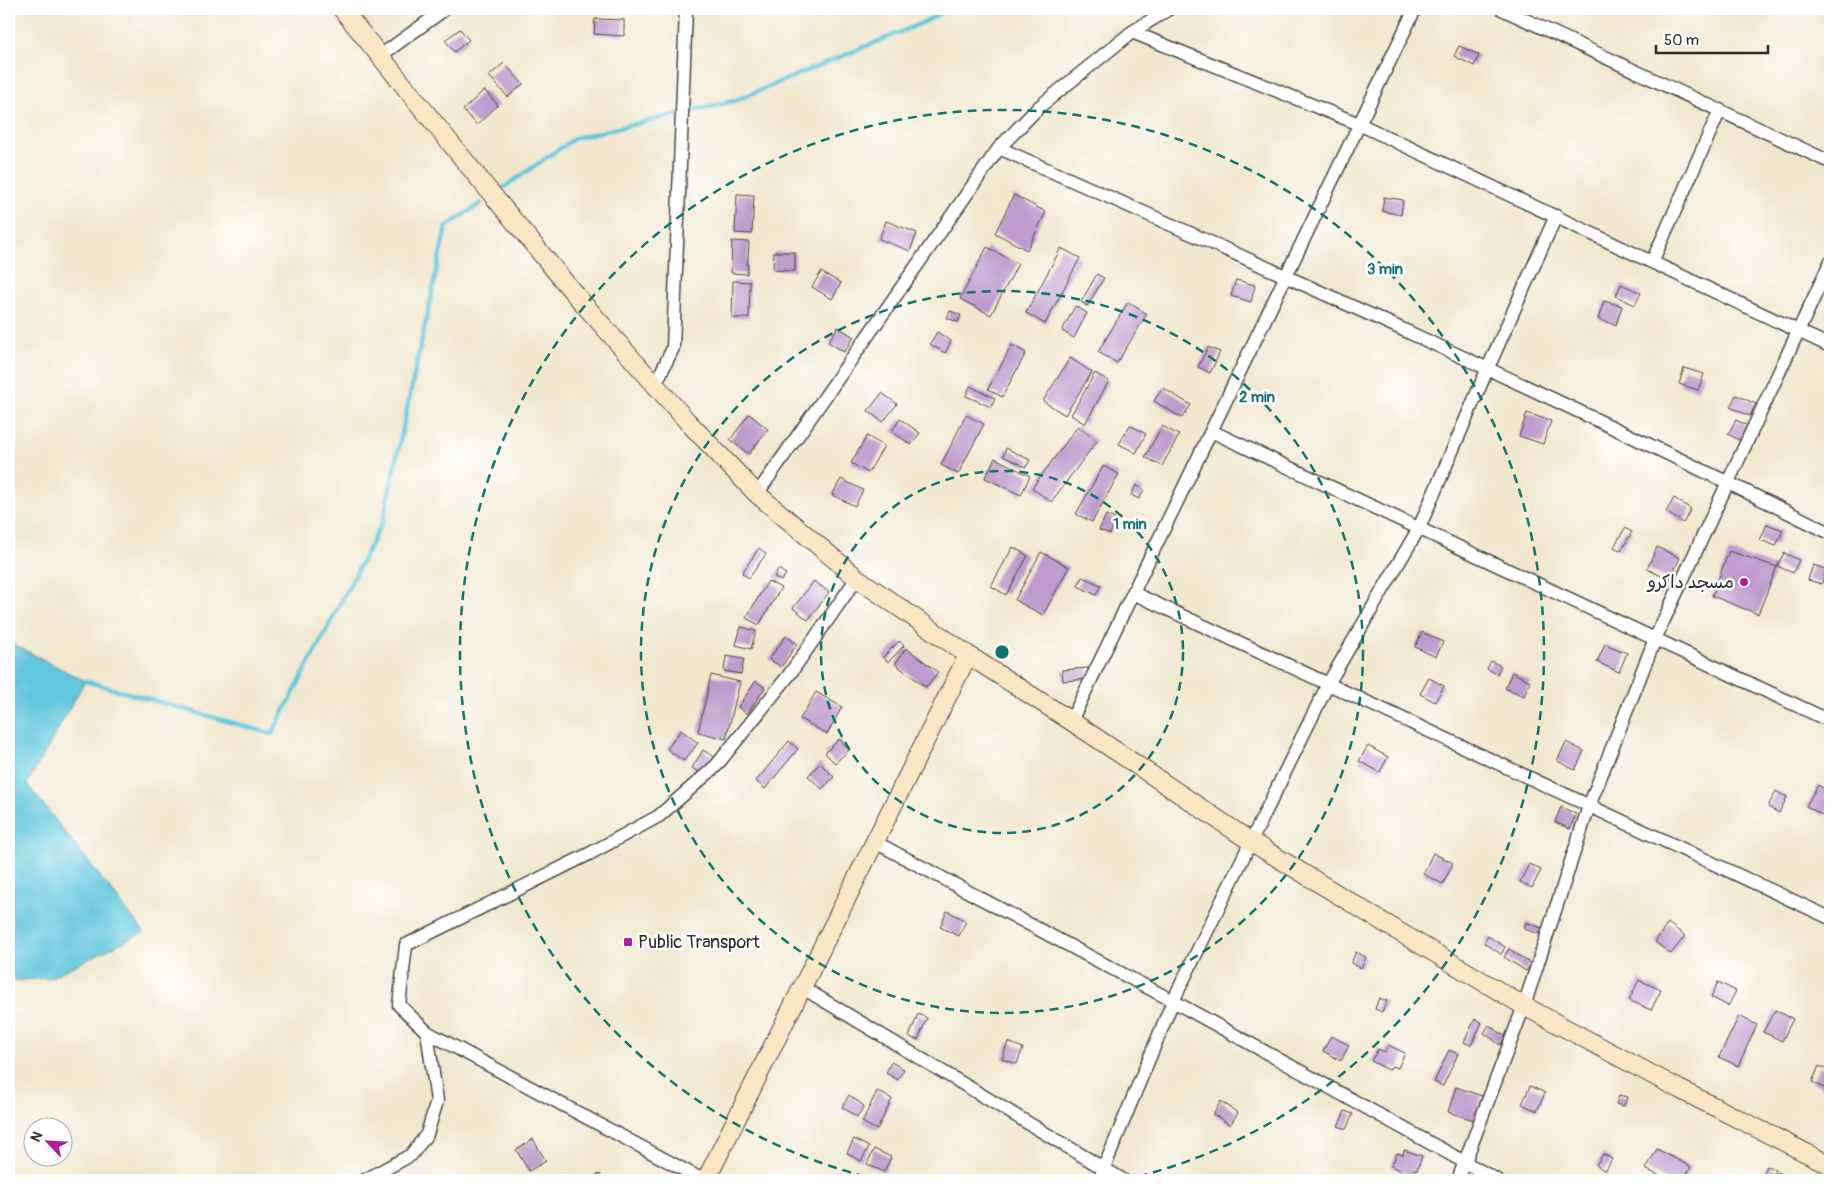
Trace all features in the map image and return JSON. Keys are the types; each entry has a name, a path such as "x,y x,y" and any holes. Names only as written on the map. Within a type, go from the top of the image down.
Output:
{"main road":[{"path":"342,9 502,207 656,385 757,494 857,578 968,655 1071,721 1250,841 1396,930 1524,1006 1679,1089 1830,1165"},
{"path":"705,1180 803,988 968,655"}],"street":[{"path":"380,56 446,9"},
{"path":"656,385 673,348 686,9"},
{"path":"757,494 999,148 1039,107 1132,32 1168,9"},
{"path":"1071,721 1415,9"},
{"path":"1502,9 1830,162"},
{"path":"1132,32 1359,124 1830,346"},
{"path":"1652,262 1720,110"},
{"path":"999,148 1286,276 1729,483 1830,533"},
{"path":"1102,1175 1173,1001 1328,684 1419,528 1556,216"},
{"path":"1458,1180 1524,1006 1589,806 1655,639 1830,263"},
{"path":"1211,431 1830,721"},
{"path":"705,1180 427,1032 400,1005 406,945 589,854 659,816 716,766 789,675 857,578"},
{"path":"1133,593 1830,918"},
{"path":"875,842 1173,1001 1497,1180"},
{"path":"803,988 1102,1175 1123,1180"},
{"path":"365,1180 411,1155 427,1134 437,1101 427,1032"}],"water":[{"path":"9,642 85,681 27,784 144,932 49,978 9,981"}],"building":[{"path":"595,19 624,20 624,36 594,34"},
{"path":"460,29 469,40 454,52 445,40"},
{"path":"1459,46 1479,55 1474,66 1454,56"},
{"path":"504,63 523,84 508,97 489,76"},
{"path":"484,90 498,105 477,125 463,110"},
{"path":"737,194 754,195 752,234 735,233"},
{"path":"1014,195 1046,212 1027,250 995,233"},
{"path":"1384,197 1403,200 1401,215 1382,211"},
{"path":"886,221 917,233 910,251 879,239"},
{"path":"732,241 749,242 747,274 731,273"},
{"path":"987,247 1018,264 991,315 960,299"},
{"path":"1061,248 1080,258 1045,324 1026,313"},
{"path":"774,252 795,252 795,271 773,270"},
{"path":"821,272 841,283 832,299 812,287"},
{"path":"1097,274 1104,278 1087,306 1081,302"},
{"path":"1236,280 1255,285 1251,302 1231,296"},
{"path":"733,281 750,282 749,318 732,318"},
{"path":"1621,284 1641,293 1635,305 1616,296"},
{"path":"1604,301 1622,306 1616,325 1598,319"},
{"path":"1128,302 1147,314 1117,363 1098,352"},
{"path":"1075,306 1087,313 1074,338 1062,331"},
{"path":"950,311 961,315 958,322 947,318"},
{"path":"838,327 854,337 844,352 828,342"},
{"path":"937,332 951,341 945,353 930,344"},
{"path":"1012,345 1026,353 1002,397 988,389"},
{"path":"1208,347 1220,352 1210,373 1198,367"},
{"path":"1070,358 1092,372 1065,415 1043,401"},
{"path":"1684,368 1704,374 1698,390 1679,384"},
{"path":"1095,373 1109,381 1085,424 1071,415"},
{"path":"970,386 995,398 991,407 966,396"},
{"path":"1163,388 1191,405 1182,418 1154,401"},
{"path":"882,393 897,404 883,422 868,411"},
{"path":"1736,395 1756,404 1750,416 1730,407"},
{"path":"1527,413 1551,421 1543,444 1519,436"},
{"path":"749,414 768,429 749,454 730,440"},
{"path":"966,415 984,424 958,474 941,465"},
{"path":"900,419 920,433 911,445 892,431"},
{"path":"1736,420 1750,427 1743,442 1728,434"},
{"path":"1130,425 1146,434 1136,453 1119,444"},
{"path":"1078,426 1097,441 1051,502 1032,488"},
{"path":"1162,426 1179,435 1162,466 1145,457"},
{"path":"867,436 884,446 868,473 851,463"},
{"path":"1006,448 1030,460 1026,467 1003,456"},
{"path":"995,458 1030,476 1021,495 985,478"},
{"path":"1103,466 1119,474 1092,522 1076,514"},
{"path":"841,479 863,490 855,506 832,495"},
{"path":"1136,485 1144,490 1139,499 1131,495"},
{"path":"1674,498 1691,509 1683,523 1666,512"},
{"path":"1106,515 1117,520 1110,534 1099,530"},
{"path":"1767,524 1783,530 1776,546 1760,540"},
{"path":"1625,528 1632,532 1621,551 1614,547"},
{"path":"1013,547 1028,556 1006,595 991,586"},
{"path":"1657,547 1680,558 1670,580 1647,569"},
{"path":"759,548 766,554 749,578 742,573"},
{"name":"مسجد داكرو","path":"1729,551 1777,567 1758,614 1712,596"},
{"path":"1041,552 1069,567 1043,615 1015,600"},
{"path":"1784,553 1799,560 1793,573 1777,566"},
{"path":"1813,565 1826,569 1822,584 1808,580"},
{"path":"778,569 786,574 781,581 774,577"},
{"path":"1082,577 1101,585 1096,595 1078,586"},
{"path":"768,581 781,588 759,625 746,618"},
{"path":"814,581 829,592 808,620 793,608"},
{"path":"741,627 756,631 751,649 736,645"},
{"path":"1422,632 1443,642 1436,657 1415,647"},
{"path":"786,636 797,644 781,667 769,659"},
{"path":"899,641 904,646 888,662 883,657"},
{"path":"1605,644 1627,653 1619,672 1597,662"},
{"path":"906,648 938,672 926,687 895,664"},
{"path":"726,656 744,659 741,674 724,671"},
{"path":"1491,661 1501,666 1497,674 1487,669"},
{"path":"1088,668 1089,679 1063,681 1062,670"},
{"path":"1512,672 1530,681 1524,696 1505,688"},
{"path":"711,675 740,682 726,739 698,732"},
{"path":"1429,678 1444,686 1435,702 1420,694"},
{"path":"756,681 765,688 747,714 738,707"},
{"path":"816,692 842,707 827,734 800,719"},
{"path":"681,730 698,743 684,761 667,749"},
{"path":"839,739 849,750 835,763 825,753"},
{"path":"789,741 798,749 765,789 756,781"},
{"path":"1566,742 1584,751 1575,770 1557,761"},
{"path":"1368,746 1388,757 1380,772 1359,761"},
{"path":"703,750 714,757 704,775 692,768"},
{"path":"820,763 834,777 822,789 808,776"},
{"path":"1818,785 1830,792 1830,805 1824,816 1806,806"},
{"path":"1776,791 1787,797 1779,813 1768,807"},
{"path":"1561,807 1576,814 1570,829 1555,822"},
{"path":"1433,853 1453,863 1443,884 1423,874"},
{"path":"1529,864 1541,870 1532,888 1520,882"},
{"path":"947,911 966,921 959,936 940,927"},
{"path":"1526,922 1545,929 1543,935 1524,929"},
{"path":"1668,923 1685,936 1671,954 1655,942"},
{"path":"1488,936 1505,947 1501,954 1484,943"},
{"path":"1509,949 1531,964 1526,971 1504,957"},
{"path":"1356,952 1366,957 1361,968 1351,963"},
{"path":"1639,980 1661,990 1651,1010 1629,1000"},
{"path":"1718,982 1736,991 1728,1006 1711,997"},
{"path":"1379,998 1387,1001 1382,1012 1375,1009"},
{"path":"1775,1010 1793,1019 1782,1041 1763,1032"},
{"path":"918,1014 927,1018 918,1040 909,1037"},
{"path":"1739,1016 1757,1025 1738,1066 1719,1057"},
{"path":"1475,1019 1482,1023 1471,1045 1464,1042"},
{"path":"1489,1025 1506,1037 1500,1045 1484,1033"},
{"path":"1331,1036 1349,1045 1341,1061 1323,1051"},
{"path":"1008,1042 1023,1048 1017,1064 1002,1059"},
{"path":"1388,1045 1405,1053 1398,1068 1392,1066 1389,1070 1371,1061 1378,1049 1385,1052"},
{"path":"1449,1050 1458,1054 1443,1086 1434,1082"},
{"path":"891,1062 904,1069 898,1080 886,1073"},
{"path":"1819,1066 1830,1071 1830,1091 1812,1082"},
{"path":"1530,1086 1545,1093 1537,1111 1522,1104"},
{"path":"1456,1087 1482,1096 1474,1120 1448,1112"},
{"path":"877,1091 892,1099 877,1130 862,1122"},
{"path":"849,1095 864,1106 857,1117 842,1107"},
{"path":"1619,1095 1627,1097 1624,1106 1616,1104"},
{"path":"1221,1101 1238,1113 1230,1125 1213,1114"},
{"path":"1345,1111 1353,1114 1346,1129 1338,1126"},
{"path":"533,1139 546,1161 529,1171 516,1150"},
{"path":"854,1139 869,1147 861,1161 847,1153"},
{"path":"874,1149 891,1157 884,1172 867,1164"},
{"path":"1657,1149 1691,1167 1684,1180 1667,1180 1646,1169"},
{"path":"1404,1150 1422,1156 1417,1170 1415,1169 1411,1176 1391,1166 1397,1153 1403,1155"},
{"path":"1603,1154 1612,1159 1605,1171 1596,1165"},
{"path":"1767,1166 1775,1170 1771,1179 1763,1175"},
{"path":"1777,1172 1789,1177 1788,1180 1773,1180"},
{"path":"600,1174 602,1180 584,1180"}],"waterway":[{"path":"503,188 575,138 734,101 922,23 948,9"},
{"path":"85,681 272,734 383,521 446,227 481,203"}],"place":[{"name":"مسجد داكرو","path":"1744,582"},
{"name":"Public Transport","path":"628,942"}]}
